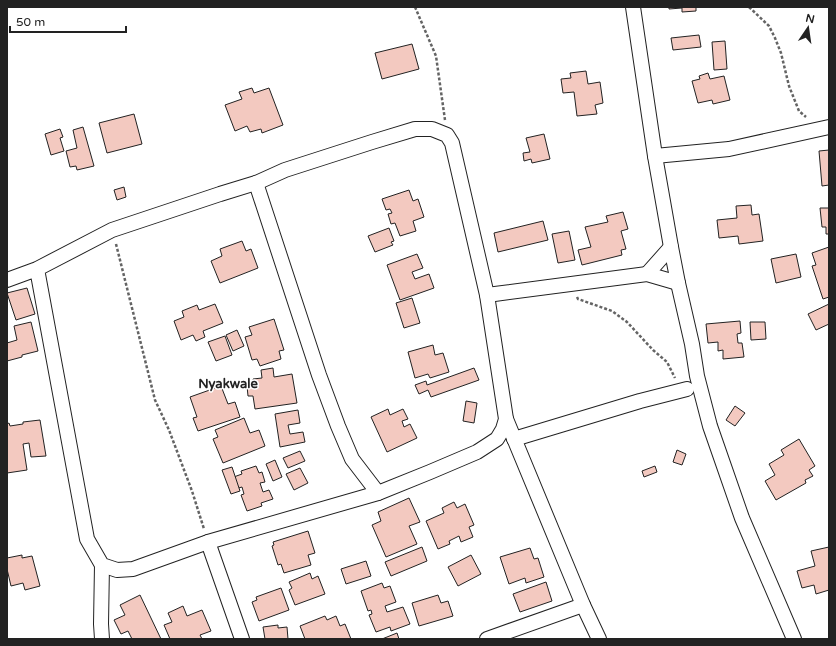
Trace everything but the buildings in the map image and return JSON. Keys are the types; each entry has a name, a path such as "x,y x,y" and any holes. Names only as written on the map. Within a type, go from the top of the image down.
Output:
{"street":[{"path":"633,7 655,156 671,247 692,344 697,376 710,426 742,518 794,639"},
{"path":"655,156 730,149 824,128"},
{"path":"7,280 36,269 112,230 256,183 285,170 415,130 432,129 447,135 452,143 487,295 506,419 583,605 599,639"},
{"path":"256,183 319,375 338,426 352,459 378,493"},
{"path":"647,274 671,247"},
{"path":"36,269 88,539 102,565 102,639"},
{"path":"487,295 647,274 678,283"},
{"path":"514,439 687,389"},
{"path":"102,565 117,570 133,569 208,542 378,493 477,452 497,439 503,429 506,419"},
{"path":"208,542 242,639"},
{"path":"487,639 583,605"}],"path":[{"path":"415,7 436,56 447,135"},
{"path":"749,7 769,26 775,38 781,54 789,86 799,111 824,128"},
{"path":"112,230 155,400 169,430 192,491 208,542"},
{"path":"564,284 578,299 612,311 627,322 653,350 667,362 678,382 687,389"}],"district":[{"name":"Nyakwale","path":"228,384"}]}
